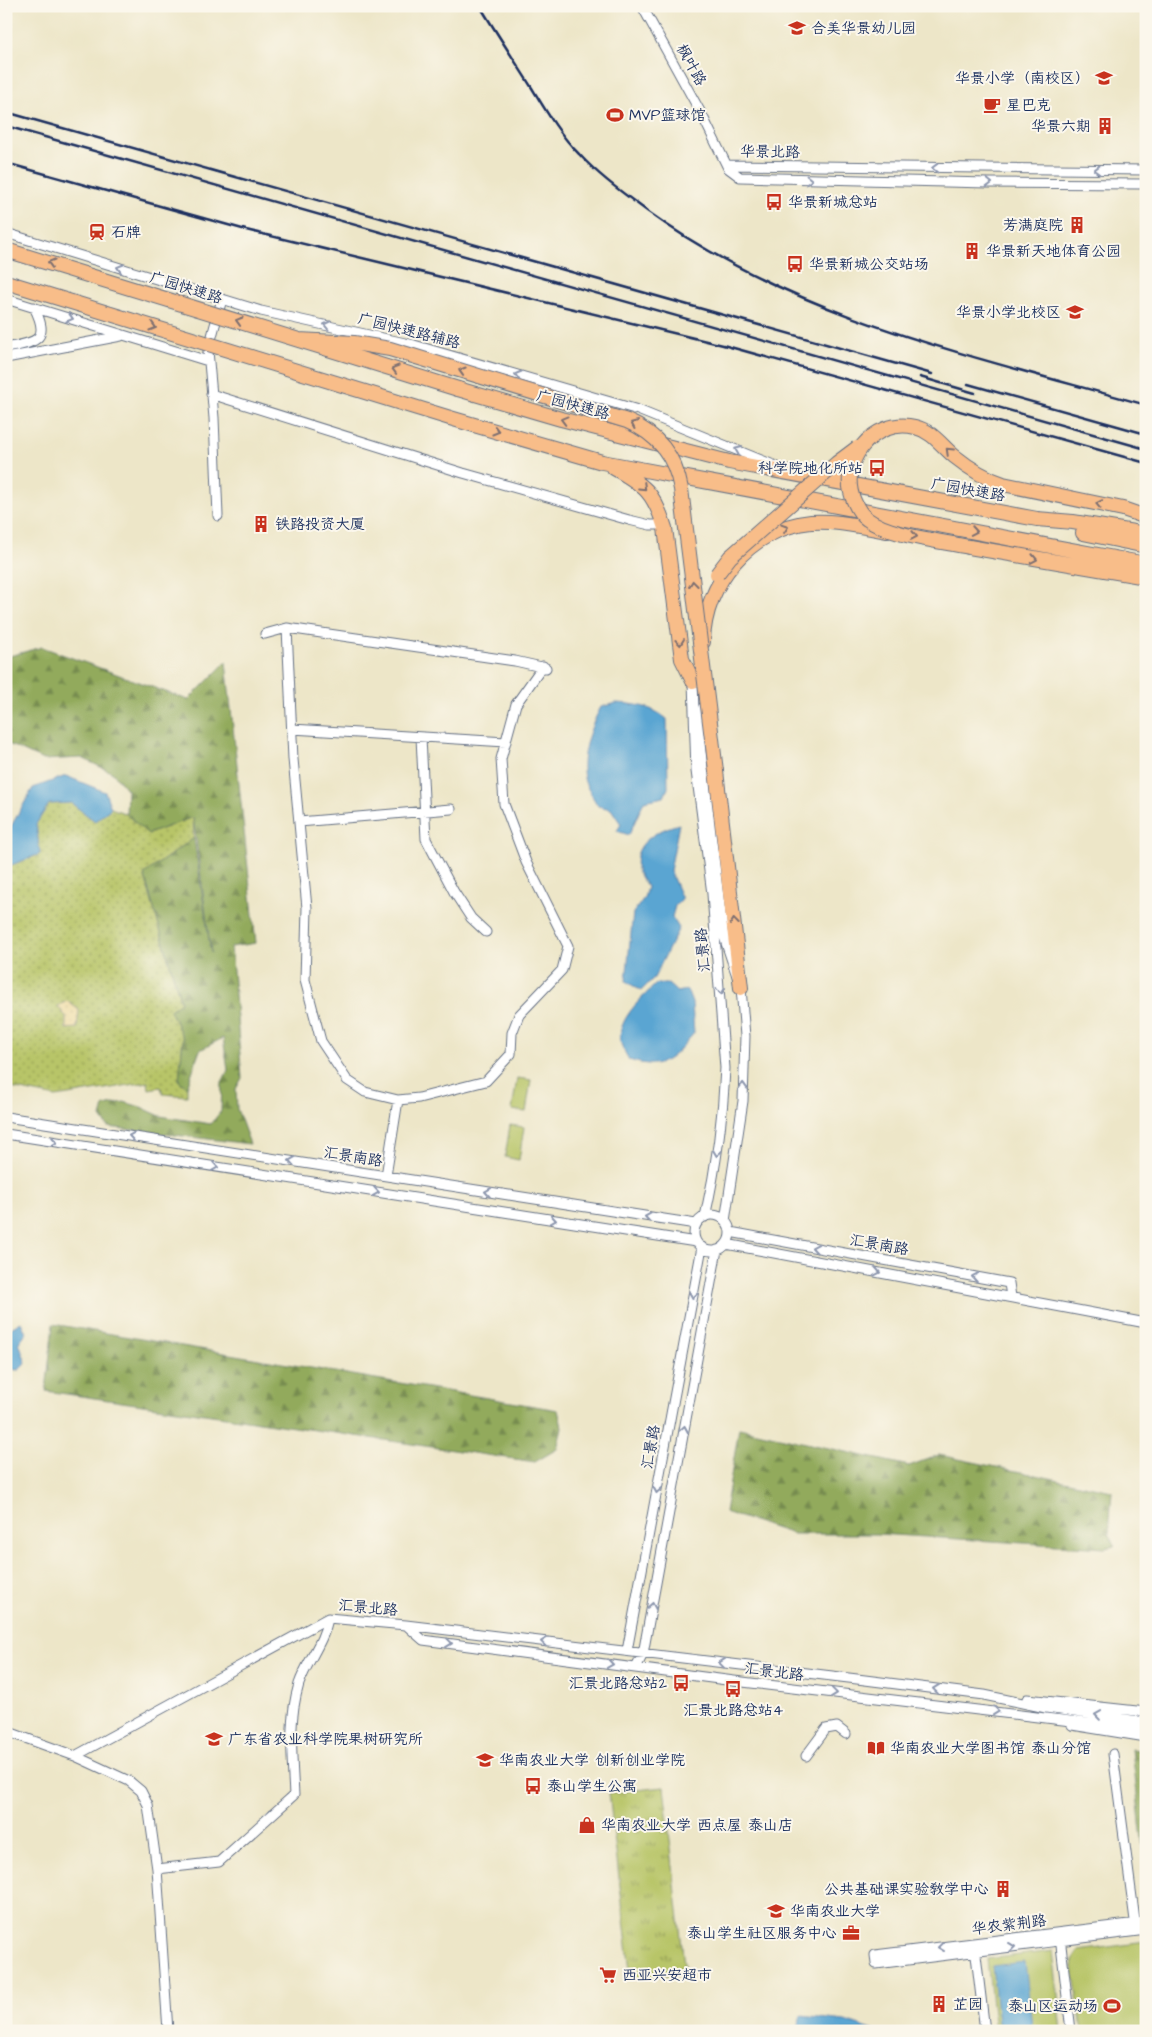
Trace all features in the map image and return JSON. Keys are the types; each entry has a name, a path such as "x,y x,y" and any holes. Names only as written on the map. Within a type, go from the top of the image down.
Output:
{"highway":[{"name":"广园快速路","path":"6,250 458,389 561,419 729,462 1037,519 1072,522 1146,534"},
{"path":"6,282 450,418 602,462 1146,564"},
{"path":"299,340 354,343 390,349 627,421 647,431 667,450 676,469 681,489 741,988"},
{"path":"699,680 696,642 700,614 706,594 719,577 730,557 837,463 886,429 905,426 914,427 931,434 952,455 988,479 1003,484 1123,509 1146,517"},
{"path":"866,442 850,468 851,493 860,513 875,524 890,531"},
{"path":"602,462 634,479 654,499 664,525 682,659 699,680"},
{"path":"1037,519 1081,533 1146,546"},
{"path":"719,577 762,539 785,527 811,522 825,522 890,531 1146,578"}],"street":[{"name":"枫叶路","path":"642,6 727,166"},
{"name":"华景北路","path":"727,166 1146,170"},
{"name":"华景北路","path":"727,166 740,177 761,179 1146,184"},
{"name":"广园快速路辅路","path":"6,233 273,314 414,344 638,410 799,476"},
{"path":"6,299 208,361"},
{"path":"218,516 212,394 208,361 209,342 222,299"},
{"path":"6,348 33,343 40,338 42,332 41,323 34,308"},
{"path":"6,358 124,335"},
{"path":"212,394 463,473 629,520 650,525 664,525"},
{"path":"265,634 287,628 545,667 516,704 501,759 504,804 526,862 568,946 562,970 519,1015 512,1033 511,1054 486,1081 419,1098 398,1100 365,1092 347,1080 321,1041 305,980 307,908 292,729 287,628"},
{"path":"699,680 701,750 724,937 741,988 745,1036 743,1101 725,1221 730,1232 726,1244 717,1250 712,1251 699,1245 694,1230 696,1224 705,1217 716,1216 725,1221"},
{"name":"汇景路","path":"699,680 696,771 712,894 725,1068 717,1154 705,1217"},
{"path":"292,729 506,742"},
{"path":"421,736 426,839 454,892 471,918 486,932"},
{"path":"299,822 451,809"},
{"path":"386,1176 398,1100"},
{"name":"汇景南路","path":"6,1117 696,1224"},
{"name":"汇景南路","path":"6,1134 699,1245"},
{"name":"汇景南路","path":"730,1232 1009,1283 1012,1297"},
{"name":"汇景南路","path":"726,1244 1146,1323"},
{"name":"汇景路","path":"627,1651 699,1245"},
{"name":"汇景路","path":"636,1668 643,1654 717,1250"},
{"path":"75,1756 328,1618"},
{"path":"156,1870 219,1862 294,1795 290,1733 294,1707 309,1661 326,1632 328,1618"},
{"name":"汇景北路","path":"328,1618 406,1625 984,1695 1046,1708 1146,1722"},
{"name":"汇景北路","path":"406,1625 423,1640 1146,1730"},
{"path":"627,1651 636,1668"},
{"path":"984,1695 1146,1712"},
{"path":"1038,1716 1090,1729 1146,1737"},
{"path":"806,1756 826,1729 837,1727 846,1734"},
{"path":"6,1731 75,1756 129,1781 141,1790 148,1805 156,1870 168,2031"},
{"path":"1113,1754 1139,1928"},
{"name":"华农紫荆路","path":"876,1959 1139,1928 1146,1922"},
{"path":"1060,1936 1071,2031"},
{"path":"975,1947 986,2031"}],"green space":[{"path":"42,647 188,700 226,662 256,943 231,947 242,1078 236,1089 237,1109 250,1144 108,1127 101,1117 104,1106 124,1102 141,1107 160,1116 211,1124 221,1111 222,1082 228,1070 223,1038 200,1050 187,1087 179,1081 183,1038 170,1010 181,1002 144,874 194,838 211,953 193,817 148,834 126,814 127,790 113,773 82,758 43,760 6,743 6,657"},
{"path":"71,803 95,821 111,808 132,816 148,834 193,817 194,838 144,874 181,1003 170,1010 183,1038 179,1081 187,1087 187,1096 163,1094 161,1087 149,1089 148,1082 56,1097 6,1087 6,867 40,854 36,824 49,804"},
{"path":"517,1078 531,1080 526,1112 512,1110"},
{"path":"510,1125 524,1127 519,1160 505,1157"},
{"path":"53,1324 558,1410 562,1427 557,1449 535,1462 46,1391"},
{"path":"739,1428 909,1466 939,1455 1112,1491 1109,1533 1115,1546 1105,1548 877,1534 793,1534 725,1512"},
{"path":"1132,1749 1146,1751 1146,1876"},
{"path":"664,1787 685,1973 631,1979 609,1793"},
{"name":"泰山区运动场","path":"1146,1942 1146,2031 1082,2031 1072,1960 1078,1951"},
{"path":"1053,1951 1062,2031 995,2031 987,1959"}],"sand":[{"path":"67,1001 79,1010 77,1028 66,1029 66,1017 58,1006"}],"water":[{"path":"616,703 643,706 667,719 668,788 664,797 644,801 629,835 617,831 621,824 611,809 598,806 586,785 583,773 586,743 597,715 601,707"},
{"path":"66,776 105,792 111,808 95,821 71,803 49,804 36,824 40,854 6,867 6,830 10,828 33,788"},
{"path":"679,824 670,871 682,899 675,906 672,917 679,928 654,978 641,991 626,981 633,913 644,898 647,887 638,873 636,863 638,854 641,846 654,834"},
{"path":"657,983 668,984 677,992 687,990 692,1003 694,1033 673,1056 659,1063 641,1063 629,1060 620,1041 621,1030 633,1008"},
{"path":"21,1322 26,1333 19,1342 26,1363 19,1370 6,1369 6,1331"},
{"path":"1025,1962 1032,2027 999,2031 992,1966"},
{"path":"801,2016 845,2021 875,2031 796,2031"}],"railway":[{"path":"480,6 559,131 572,147 620,191 704,248 763,280 887,330 1016,369 1146,405"},
{"path":"6,112 932,374"},
{"path":"6,126 1146,449"},
{"path":"6,163 246,230 723,345 1146,463"},
{"path":"920,377 975,393"},
{"path":"968,384 1146,434"}],"place":[{"name":"合美华景幼儿园","path":"797,28"},
{"name":"华景小学（南校区）","path":"1104,78"},
{"name":"星巴克","path":"992,105"},
{"name":"MVP篮球馆","path":"615,115"},
{"name":"华景六期","path":"1105,126"},
{"name":"华景新城总站","path":"774,202"},
{"name":"芳满庭院","path":"1077,225"},
{"name":"石牌","path":"97,232"},
{"name":"华景新天地体育公园","path":"972,251"},
{"name":"华景新城公交站场","path":"795,264"},
{"name":"华景小学北校区","path":"1075,312"},
{"name":"科学院地化所站","path":"877,468"},
{"name":"铁路投资大厦","path":"261,524"},
{"name":"汇景北路总站2","path":"681,1683"},
{"name":"汇景北路总站4","path":"733,1689"},
{"name":"广东省农业科学院果树研究所","path":"214,1739"},
{"name":"华南农业大学图书馆 泰山分馆","path":"876,1748"},
{"name":"华南农业大学 创新创业学院","path":"485,1760"},
{"name":"泰山学生公寓","path":"533,1786"},
{"name":"华南农业大学 西点屋 泰山店","path":"587,1825"},
{"name":"公共基础课实验教学中心","path":"1003,1889"},
{"name":"华南农业大学","path":"776,1911"},
{"name":"泰山学生社区服务中心","path":"851,1933"},
{"name":"西亚兴安超市","path":"608,1975"},
{"name":"芷园","path":"939,2004"},
{"name":"泰山区运动场","path":"1112,2006"}]}
